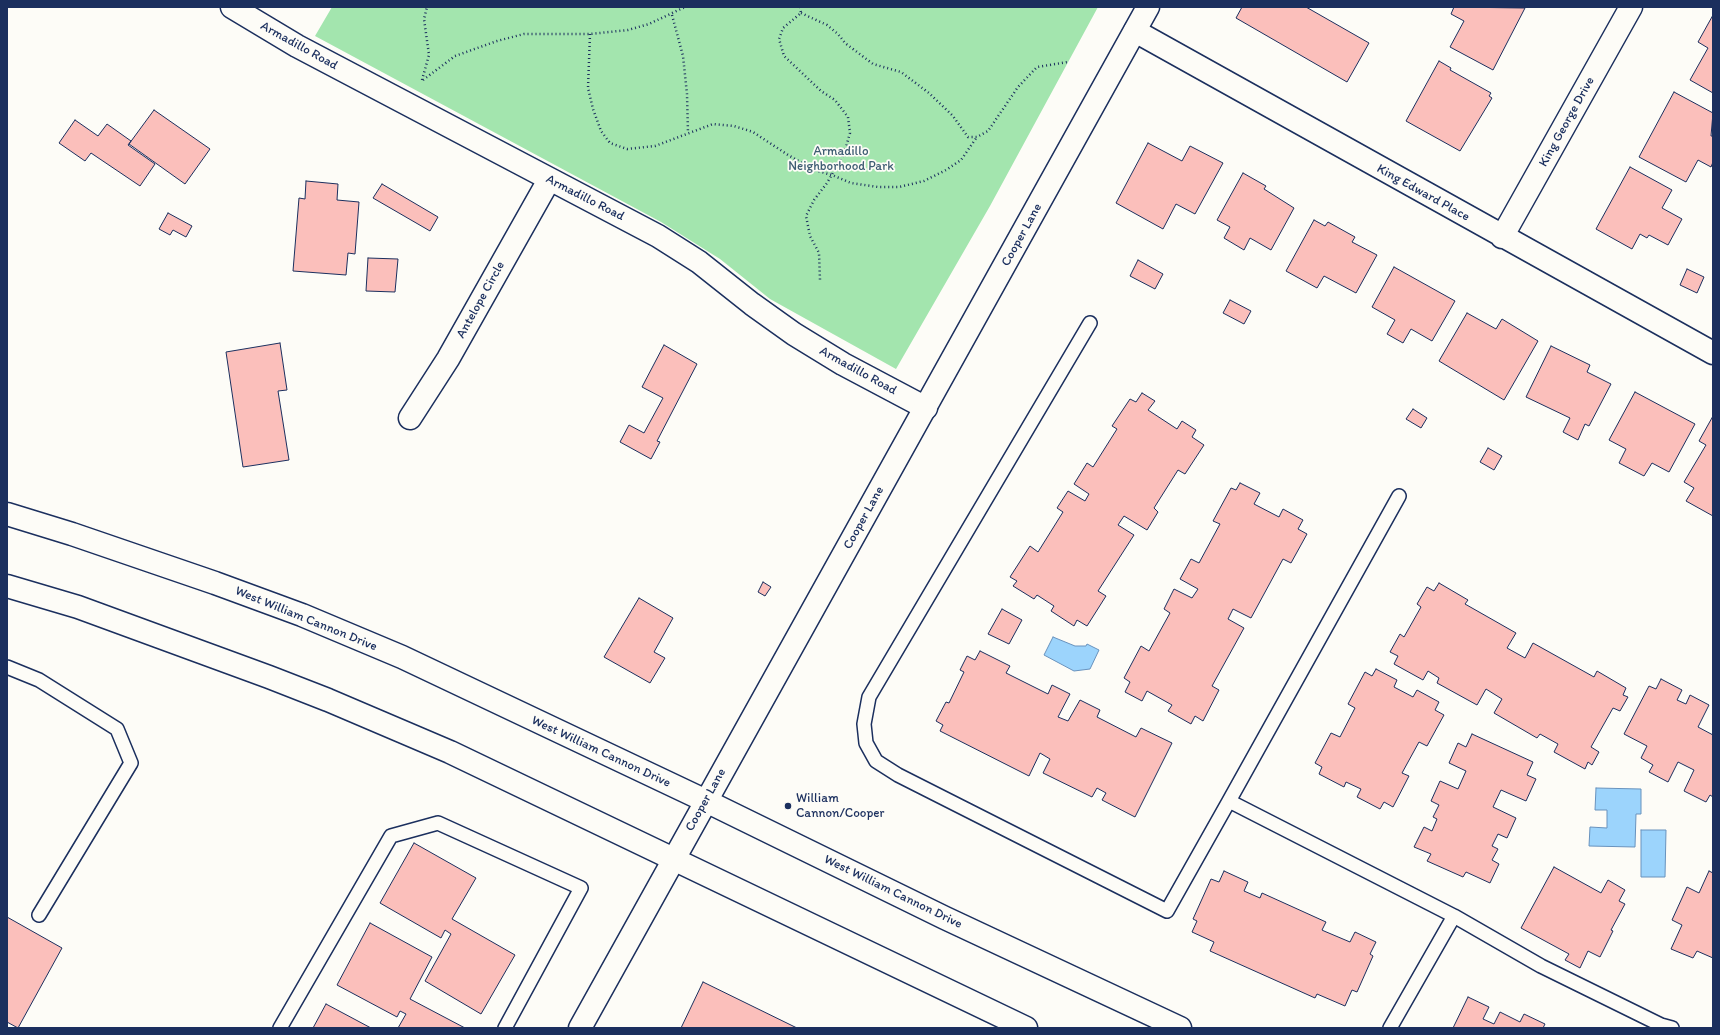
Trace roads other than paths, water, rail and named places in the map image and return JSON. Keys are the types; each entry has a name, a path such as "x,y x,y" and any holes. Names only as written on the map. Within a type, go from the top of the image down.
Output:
{"street":[{"name":"Armadillo Road","path":"232,7 297,46 549,180 658,236 699,262 752,304 794,334 843,364 926,408"},
{"name":"Cooper Lane","path":"580,1028 646,912 673,858 926,408 1148,7"},
{"name":"King George Drive","path":"1502,237 1631,7"},
{"name":"King Edward Place","path":"1135,31 1502,237 1713,353"},
{"name":"Antelope Circle","path":"410,418 448,359 549,180"},
{"name":"West William Cannon Drive","path":"7,514 72,534 302,615 402,657 706,801 945,918 1180,1028"},
{"path":"7,586 85,610 328,700 450,752 1026,1028"}],"lane":[{"path":"1090,323 869,698 864,724 866,743 876,761 898,775 1168,911 1399,496"},
{"path":"7,668 39,680 117,729 131,763 39,915"},
{"path":"1229,801 1454,916 1541,966 1661,1025 1672,1028"},
{"path":"280,1028 391,836 438,823 581,888 505,1028"},
{"path":"1390,1028 1454,916"}],"water":[{"path":"1053,637 1075,646 1086,646 1087,644 1099,650 1090,669 1074,671 1044,655"},
{"path":"1596,788 1641,789 1641,814 1636,814 1635,847 1589,846 1590,827 1607,828 1607,810 1595,810"},
{"path":"1641,830 1666,830 1665,877 1641,877"}],"place":[{"name":"William Cannon/Cooper","path":"788,806"}],"park label":[{"name":"Armadillo Neighborhood Park","path":"841,160"}]}
